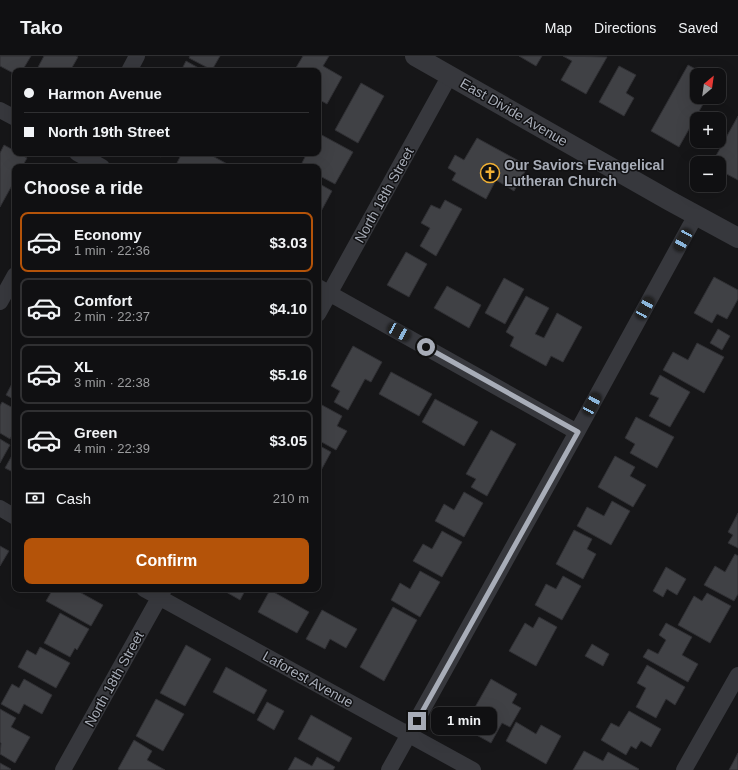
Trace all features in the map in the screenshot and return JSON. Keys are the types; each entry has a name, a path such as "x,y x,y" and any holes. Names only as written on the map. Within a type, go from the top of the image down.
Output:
{"street":[{"path":"131,68 137,56"},
{"name":"East Divide Avenue","path":"415,56 738,238"},
{"name":"North 18th Street","path":"321,302 324,290 450,75"},
{"path":"0,110 12,116"},
{"path":"80,157 95,164"},
{"path":"389,770 578,432 696,215"},
{"path":"0,302 12,280"},
{"path":"324,290 578,432"},
{"path":"0,508 12,515"},
{"name":"North 18th Street","path":"63,770 161,593"},
{"name":"Laforest Avenue","path":"161,593 473,770"},
{"path":"684,770 738,675"}],"building":[{"path":"0,56 31,56 24,68 12,68 12,72 0,66"},
{"path":"44,56 78,57 72,68 38,68"},
{"path":"190,56 220,56 213,68 208,68 189,58"},
{"path":"303,56 329,56 323,66 342,77 327,104 321,101 321,68 296,68"},
{"path":"519,56 542,56 536,66"},
{"path":"563,56 607,57 586,94 561,80 572,61"},
{"path":"186,61 199,68 182,68"},
{"path":"688,65 694,68 690,68 690,104 703,104 699,112 690,112 690,127 679,147 651,131"},
{"path":"619,66 636,75 626,93 634,98 624,116 599,102"},
{"path":"361,83 384,96 358,143 335,130"},
{"path":"738,116 738,180 726,174 726,156 716,156 720,148 726,148 726,138"},
{"path":"321,135 353,152 335,184 321,177 321,164 302,164 306,156 321,156"},
{"path":"477,138 528,166 514,191 496,180 486,199 452,180 456,173 448,168 455,155 464,160"},
{"path":"4,145 12,149 12,156 23,156 27,158 24,164 12,164 12,185 0,207 0,153"},
{"path":"180,156 213,156 227,164 176,164"},
{"path":"321,185 332,191 321,211"},
{"path":"445,200 462,209 436,256 420,246 430,228 421,223 431,205 440,209"},
{"path":"406,252 427,264 409,297 387,285"},
{"path":"714,277 738,290 738,299 727,319 717,314 712,323 694,313"},
{"path":"504,278 524,289 505,324 485,313"},
{"path":"447,286 481,305 469,328 434,308"},
{"path":"526,296 549,308 535,334 544,338 557,313 582,327 563,362 551,356 546,366 510,346 514,337 506,332"},
{"path":"718,329 730,336 722,350 710,343"},
{"path":"697,343 724,357 704,393 663,370 673,352 688,360"},
{"path":"353,346 382,362 371,382 365,379 348,410 334,402 340,391 331,386"},
{"path":"391,372 432,394 419,416 379,394"},
{"path":"660,375 690,392 670,427 649,416 659,398 650,394"},
{"path":"12,384 12,398 6,395"},
{"path":"435,399 478,422 464,446 422,422"},
{"path":"2,402 12,407 12,435 10,439 0,433 0,406"},
{"path":"321,405 342,416 337,426 347,431 336,450 321,442"},
{"path":"636,417 674,437 657,468 630,453 635,444 625,438"},
{"path":"491,430 516,444 487,496 471,487 476,479 466,474"},
{"path":"0,439 10,445 0,463"},
{"path":"321,447 331,452 321,470"},
{"path":"12,455 12,472 5,468"},
{"path":"615,456 635,467 630,476 646,485 633,507 598,487"},
{"path":"464,492 483,503 464,537 435,521 444,504 454,510"},
{"path":"612,501 630,511 611,545 577,526 587,507 604,516"},
{"path":"738,513 738,548 728,543 733,535 728,532"},
{"path":"574,530 592,539 587,549 596,554 583,579 556,564"},
{"path":"442,531 462,542 442,577 413,561 423,544 432,549"},
{"path":"0,546 9,551 0,566"},
{"path":"735,554 738,556 738,594 734,601 704,585 715,566 725,572"},
{"path":"666,567 686,579 677,595 667,589 663,597 653,591"},
{"path":"420,571 440,582 420,617 391,600 400,583 410,589"},
{"path":"563,576 581,586 562,620 535,605 546,584 556,589"},
{"path":"51,592 79,592 103,605 91,626 46,601"},
{"path":"226,592 244,592 240,600"},
{"path":"269,592 274,592 309,612 297,633 258,612"},
{"path":"707,593 731,606 710,643 678,625 694,596 702,601"},
{"path":"393,607 417,620 384,681 360,667"},
{"path":"322,610 357,629 346,648 330,639 325,649 306,639"},
{"path":"60,613 89,629 77,650 75,648 70,657 44,643"},
{"path":"539,617 557,627 536,666 509,651 525,623 533,628"},
{"path":"666,623 692,637 682,655 698,664 688,682 643,657 648,649 658,654 666,640 659,635"},
{"path":"592,644 609,654 603,666 585,656"},
{"path":"186,645 211,659 185,706 160,693"},
{"path":"40,647 70,663 56,688 18,667 27,650 36,655"},
{"path":"647,665 685,687 675,705 666,699 656,718 636,707 646,688 637,683"},
{"path":"226,667 267,690 254,714 213,692"},
{"path":"24,679 52,695 42,714 24,704 19,714 1,704 12,684 19,688"},
{"path":"491,679 517,694 512,703 521,708 510,727 502,723 491,743 471,732 481,713 474,709"},
{"path":"156,699 184,714 163,751 136,736"},
{"path":"267,702 284,711 274,730 257,720"},
{"path":"0,709 16,718 11,727 30,737 15,763 0,754"},
{"path":"629,711 661,729 651,747 641,741 636,749 631,746 626,755 601,740 611,723 619,727"},
{"path":"311,715 352,738 339,762 298,739"},
{"path":"516,722 536,734 541,725 561,736 546,764 506,741"},
{"path":"134,740 152,751 147,760 165,770 118,769"},
{"path":"584,751 603,761 608,752 639,769 573,770"},
{"path":"738,753 738,770 729,770"},
{"path":"295,757 312,766 317,757 335,767 333,770 288,770"},
{"path":"0,763 11,769 0,770"}],"place":[{"name":"Our Saviors Evangelical Lutheran Church","path":"490,173"}],"route":[{"path":"417,721 578,432 426,347"}]}
